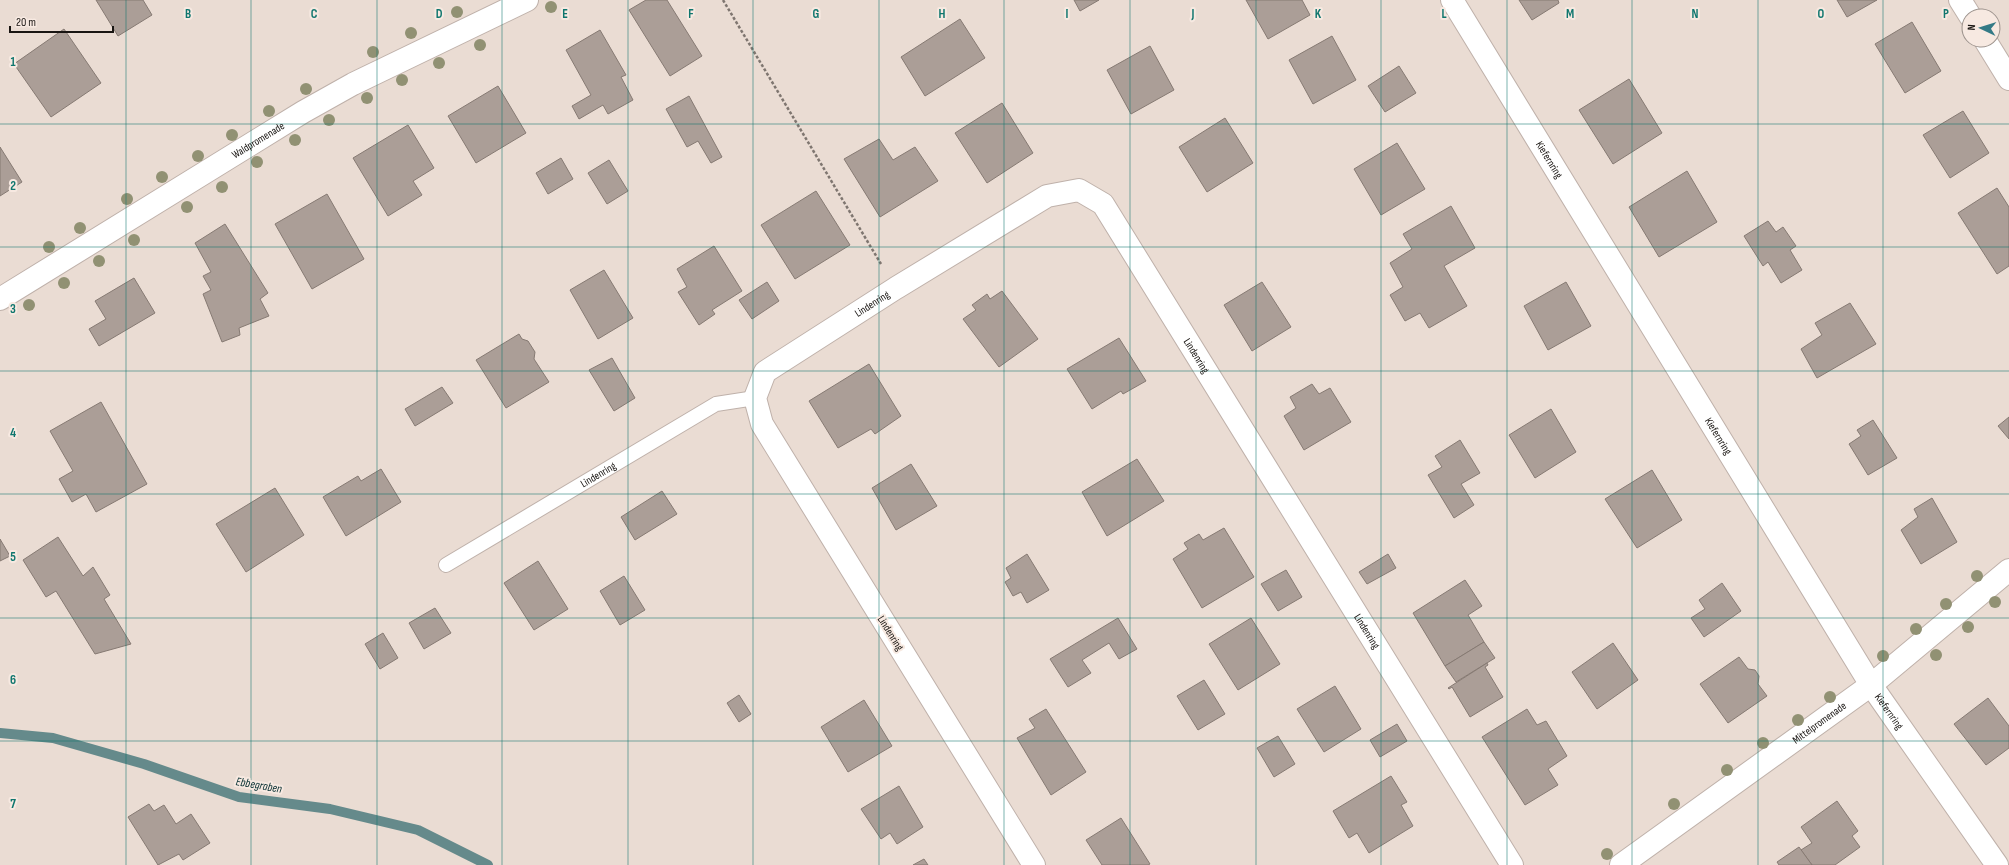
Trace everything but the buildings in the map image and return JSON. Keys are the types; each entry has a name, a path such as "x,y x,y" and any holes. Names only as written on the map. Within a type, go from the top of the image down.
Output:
{"street":[{"name":"Waldpromenade","path":"0,300 303,112 353,84 527,0"},
{"name":"Kiefernring","path":"1452,0 1871,685 1997,865"},
{"path":"1990,48 2009,80"},
{"name":"Lindenring","path":"1034,865 762,424 754,398 765,372 896,288 1047,196 1079,190 1103,204 1512,865"},
{"name":"Mittelpromenade","path":"1622,865 1871,685 2009,570"}],"lane":[{"name":"Lindenring","path":"446,565 716,404 754,398"}],"path":[{"path":"723,0 896,288"}],"waterway":[{"name":"Ebbegraben","path":"0,733 53,738 144,764 239,797 330,809 418,830 488,865"}]}
